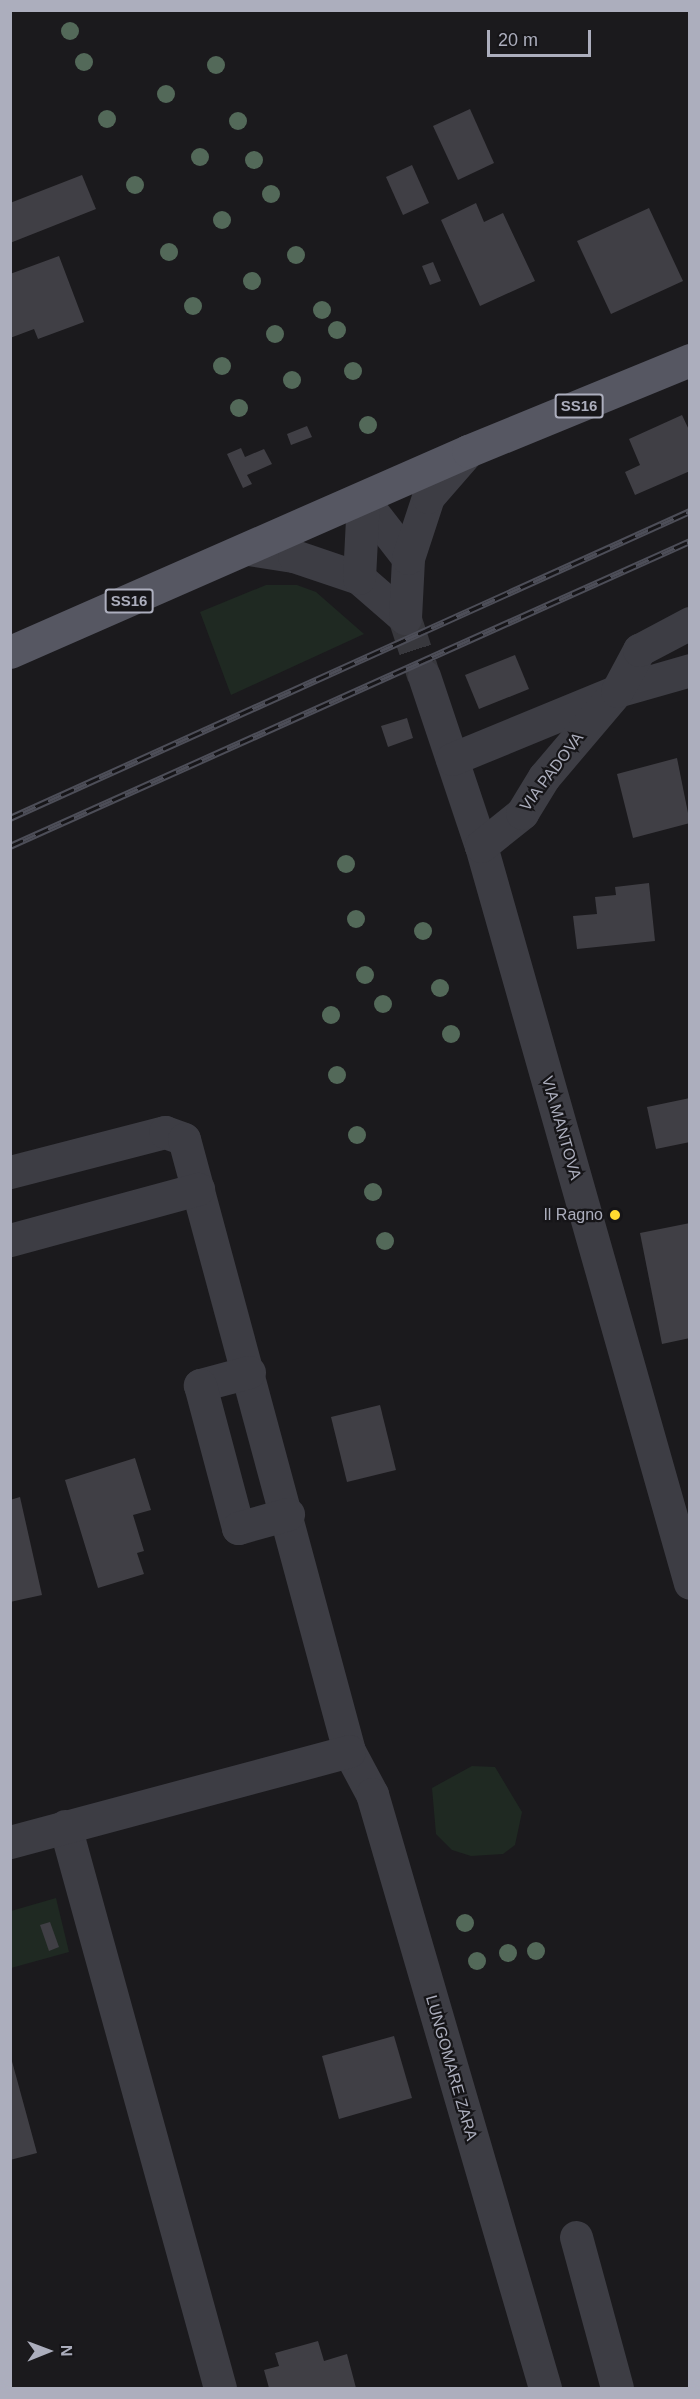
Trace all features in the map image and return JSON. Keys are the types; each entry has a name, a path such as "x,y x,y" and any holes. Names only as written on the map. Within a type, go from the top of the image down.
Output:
{"main road":[{"name":"SS16","path":"10,652 363,500 468,451 690,360"}],"street":[{"path":"248,549 359,578 405,618 408,558 428,498 468,451"},
{"path":"363,500 408,558"},
{"path":"359,578 363,500"},
{"name":"VIA PADOVA","path":"481,846 522,813 544,777 617,691 639,650 690,623"},
{"path":"617,691 690,670"},
{"name":"VIA MANTOVA","path":"424,676 481,846 690,1583"},
{"name":"VIA PADOVA","path":"452,759 617,691"},
{"name":"LUNGOMARE ZARA","path":"10,1172 165,1132 184,1139 288,1514 349,1751 372,1794 545,2388"},
{"path":"10,1240 198,1189"},
{"path":"249,1372 200,1385 238,1528 288,1514"},
{"path":"10,1842 349,1751"},
{"path":"65,1826 220,2388"},
{"path":"576,2237 617,2388"}],"shaded area":[{"path":"266,585 297,585 316,592 364,634 231,695 200,612"},
{"path":"472,1766 495,1767 522,1812 515,1845 503,1854 471,1856 452,1850 436,1834 432,1788"},
{"path":"56,1898 69,1952 11,1968 11,1911"}],"building":[{"path":"470,109 494,163 458,180 433,126"},
{"path":"412,165 429,203 403,215 386,177"},
{"path":"82,175 96,209 10,243 10,203"},
{"path":"476,203 484,222 503,213 535,281 480,306 441,220"},
{"path":"649,208 683,281 611,314 577,241"},
{"path":"59,256 84,322 38,339 34,329 10,338 10,274"},
{"path":"433,262 441,281 430,285 422,266"},
{"path":"682,415 690,432 690,471 635,495 625,472 640,465 629,439"},
{"path":"307,426 312,437 291,445 287,434"},
{"path":"241,448 245,457 264,449 272,464 247,475 252,484 243,488 227,454"},
{"path":"515,655 529,689 479,709 465,675"},
{"path":"407,718 413,738 388,747 381,726"},
{"path":"677,758 690,823 633,838 617,774"},
{"path":"649,883 655,941 577,949 573,916 597,914 595,897 616,895 615,887"},
{"path":"690,1098 690,1142 656,1149 647,1107"},
{"path":"690,1223 690,1338 662,1344 640,1233"},
{"path":"380,1405 396,1470 347,1482 331,1417"},
{"path":"135,1458 151,1510 133,1515 144,1551 137,1553 144,1574 98,1588 65,1480"},
{"path":"20,1497 42,1595 10,1602 10,1500"},
{"path":"50,1922 59,1947 49,1951 40,1925"},
{"path":"394,2036 412,2098 339,2119 322,2056"},
{"path":"10,2054 37,2153 10,2160"},
{"path":"318,2341 324,2361 347,2354 356,2388 269,2388 264,2370 279,2366 275,2353"}],"tunnel":[{"path":"405,618 424,676"}],"railway":[{"path":"10,818 690,511"},
{"path":"10,846 690,541"}],"place":[{"name":"Il Ragno","path":"615,1215"}]}
